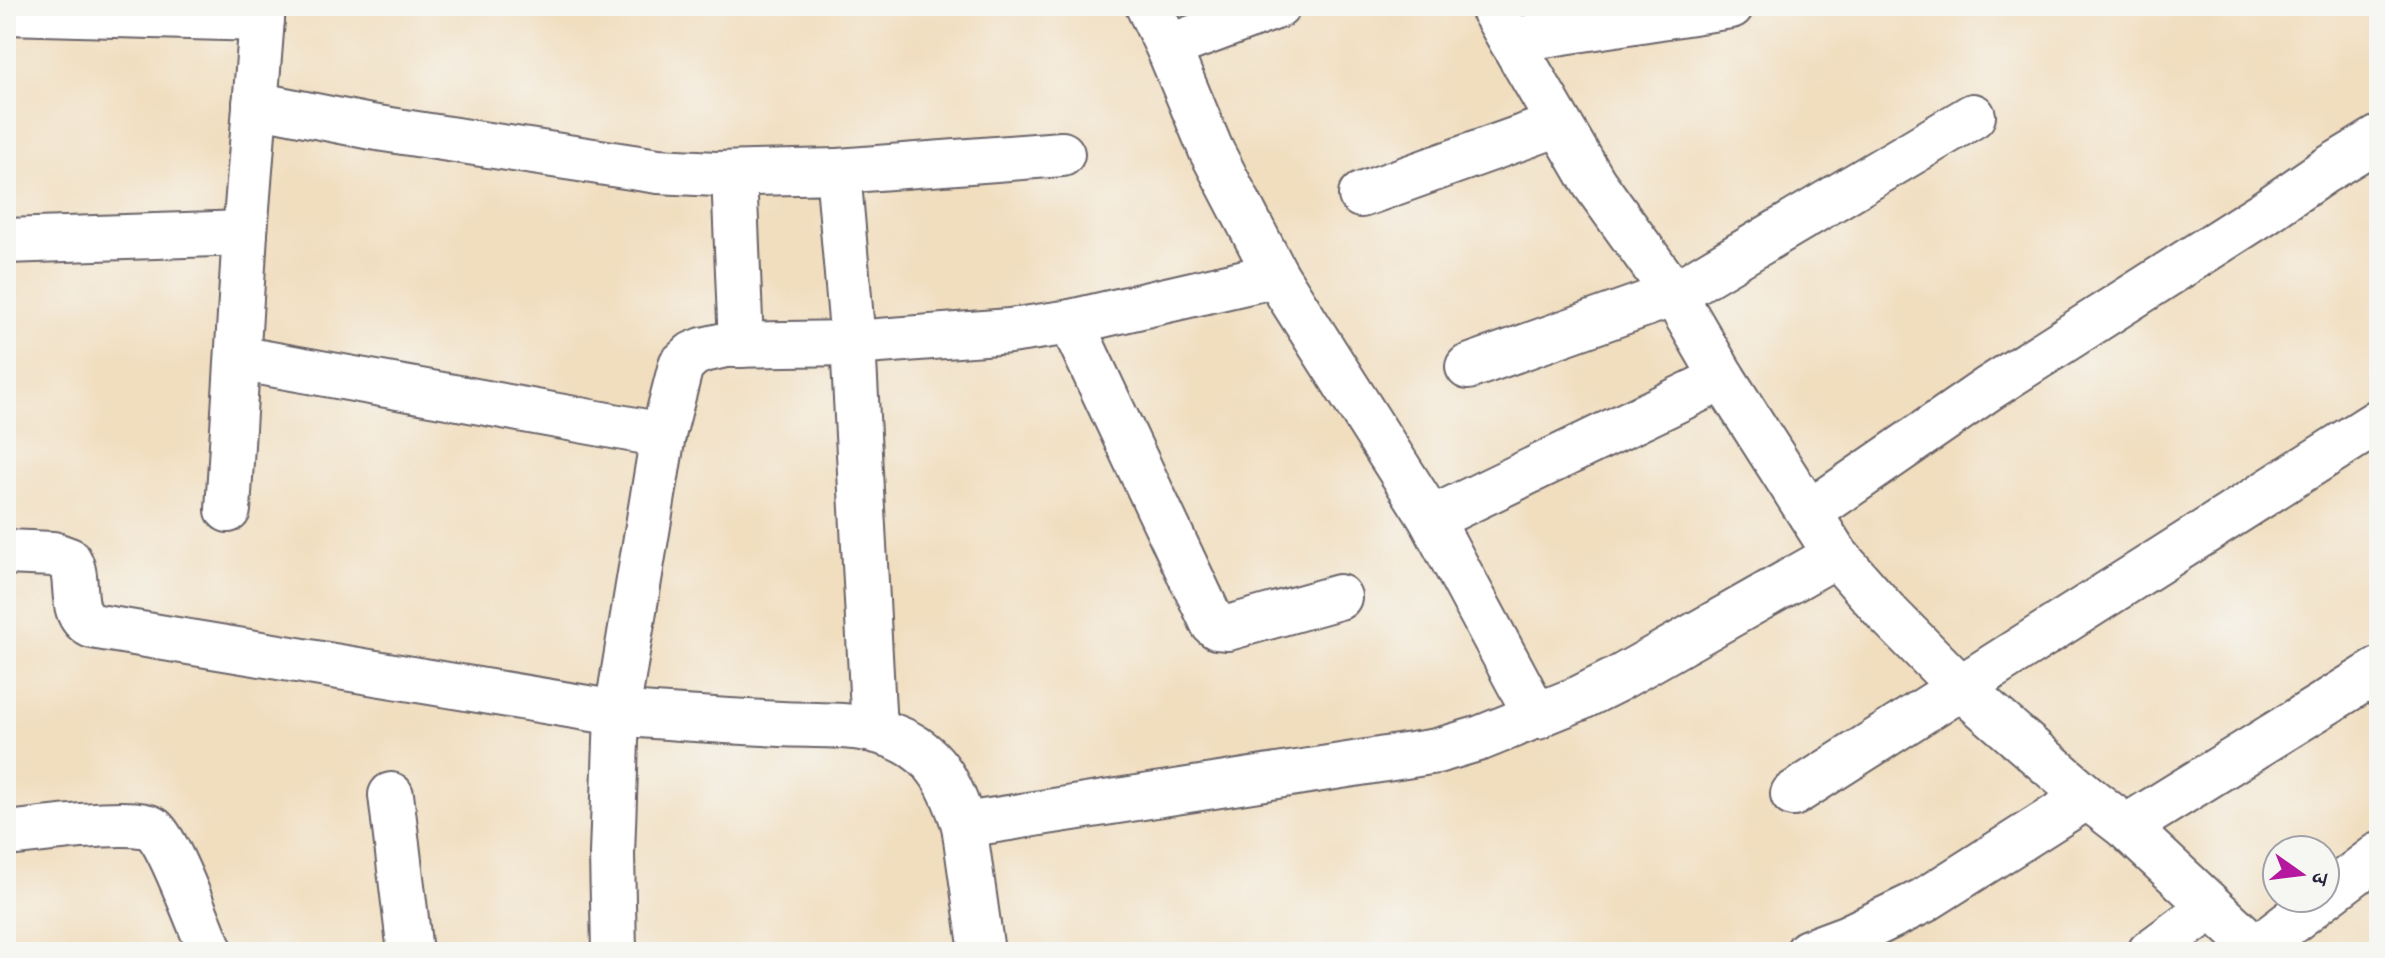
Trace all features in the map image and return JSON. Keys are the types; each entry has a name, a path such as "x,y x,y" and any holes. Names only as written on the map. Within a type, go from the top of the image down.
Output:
{"street":[{"path":"1148,6 1211,150 1276,275 1431,519 1537,717"},
{"path":"1168,47 1278,6"},
{"path":"1731,6 1501,23 1594,183 1674,294 1723,378 1836,555 1886,612 1960,687 2126,827 2258,950 2303,914"},
{"path":"33,10 263,12 245,233 228,510"},
{"path":"255,104 371,127 658,171 734,174 838,171 1062,154"},
{"path":"1468,367 1674,294 1973,116"},
{"path":"1361,195 1559,124"},
{"path":"1810,512 1988,389 2379,138"},
{"path":"838,171 853,343 874,729"},
{"path":"734,174 741,345"},
{"path":"6,241 245,233"},
{"path":"614,952 612,854 617,713 663,435 681,365 693,354 725,345 853,343 1010,331 1071,322 1276,275"},
{"path":"1071,322 1213,624 1228,628 1339,597"},
{"path":"238,358 663,435"},
{"path":"1431,519 1723,378"},
{"path":"1793,794 2379,421"},
{"path":"6,552 53,554 69,560 74,569 77,608 84,622 92,626 617,713 874,729 904,740 931,760 953,791 964,825 982,952"},
{"path":"964,825 1437,751 1481,738 1537,717 1616,680 1836,555"},
{"path":"2126,827 2379,670"},
{"path":"391,795 410,952"},
{"path":"1808,952 1848,937 1923,901 2087,797"},
{"path":"6,834 121,824 142,824 153,829 165,845 211,952"},
{"path":"2341,884 2379,855"},
{"path":"2150,952 2211,907"}]}
